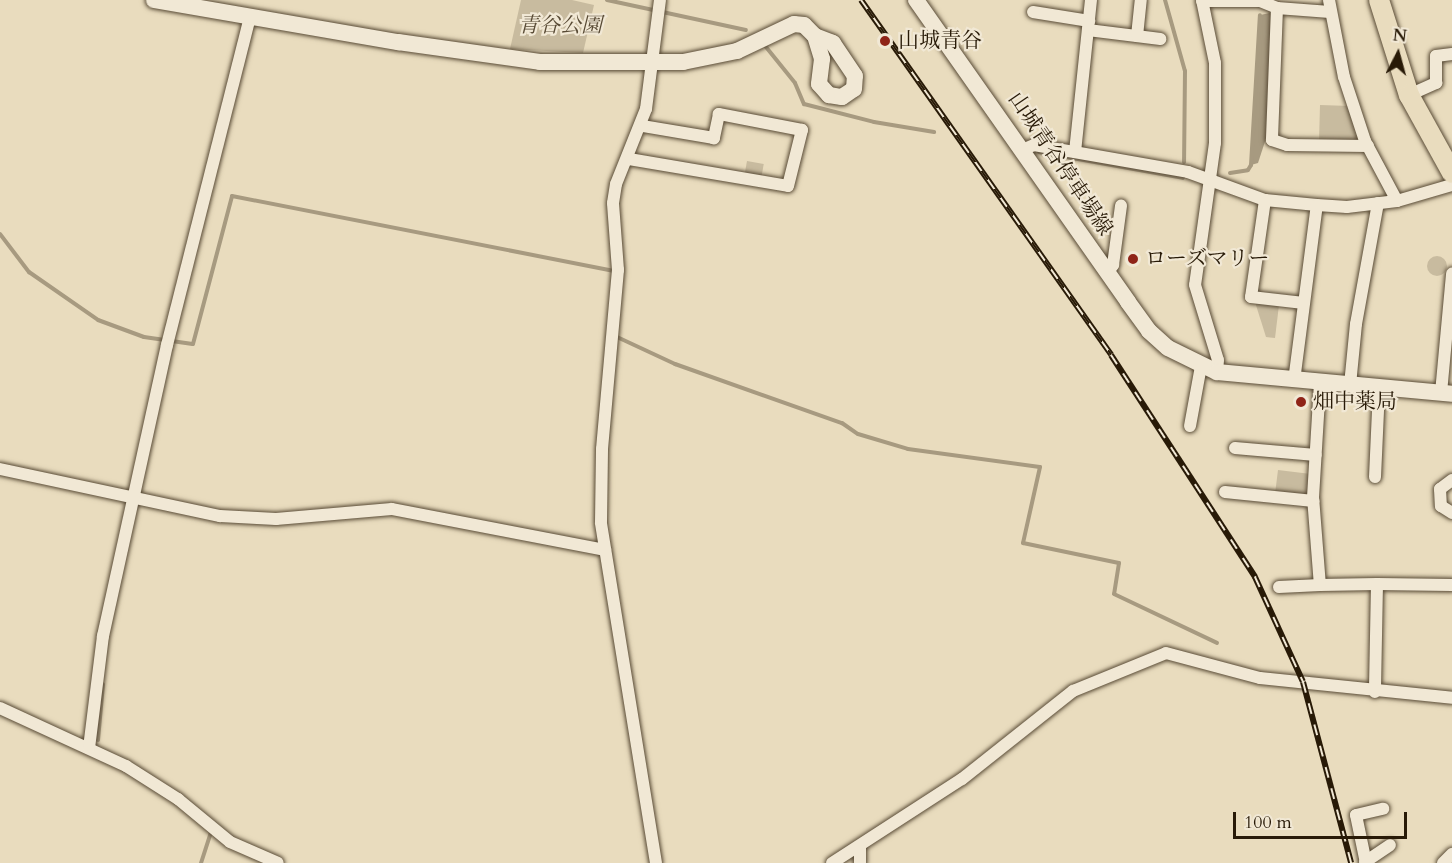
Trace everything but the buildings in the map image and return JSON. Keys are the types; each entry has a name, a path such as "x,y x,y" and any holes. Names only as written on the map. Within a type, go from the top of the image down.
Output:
{"main road":[{"path":"154,0 540,62 652,63 701,59 737,51 794,24 804,25 815,36"},
{"name":"山城青谷停車場線","path":"916,0 1149,332 1209,369 1294,381 1447,393"},
{"path":"1379,0 1408,94 1452,173"}],"street":[{"path":"1075,153 1091,0"},
{"path":"1137,36 1141,0"},
{"path":"1190,426 1209,369 1218,360 1196,285 1215,143 1215,63 1202,1 1259,1 1277,8 1330,6 1344,78 1368,146 1397,201"},
{"path":"656,863 605,550 602,449 618,270 613,203 615,183 629,159 642,126 659,8"},
{"path":"1277,8 1272,140 1287,145 1368,146"},
{"path":"1033,12 1089,26 1160,39"},
{"path":"89,748 103,636 167,345 250,17"},
{"path":"1408,94 1436,83 1436,56 1452,54"},
{"path":"629,159 788,186 802,130 719,114 714,138 642,126"},
{"path":"1022,150 1034,145 1188,172 1265,200 1317,205 1397,201 1452,184"},
{"path":"1265,200 1251,297 1304,303"},
{"path":"1350,385 1356,324 1378,203"},
{"path":"1294,381 1317,205"},
{"path":"1108,272 1113,265 1121,206"},
{"path":"1447,393 1452,273"},
{"path":"1320,383 1314,501 1320,585"},
{"path":"1375,477 1379,388"},
{"path":"1235,448 1316,455"},
{"path":"0,469 133,500 220,516 276,519 392,509 605,550"},
{"path":"1452,480 1440,489 1441,506 1452,513"},
{"path":"1225,492 1314,501"},
{"path":"1375,692 1377,584"},
{"path":"1279,587 1377,584 1452,585"},
{"path":"832,863 962,778 1073,691 1166,654 1260,678 1375,692 1452,698"},
{"path":"0,708 89,748 153,782 230,842 278,863"},
{"path":"1383,809 1356,815 1366,862 1390,845"},
{"path":"860,846 860,863"},
{"path":"1443,863 1452,854"}],"green space":[{"name":"青谷公園","path":"521,0 572,0 594,5 583,53 510,49"},
{"path":"1320,105 1350,106 1363,143 1319,142"},
{"path":"747,161 764,164 762,176 745,173"},
{"path":"1437,256 1444,259 1447,266 1444,273 1437,276 1430,273 1427,266 1430,259"},
{"path":"1255,302 1279,305 1275,338 1266,337"},
{"path":"1278,470 1311,474 1308,497 1275,493"}],"shaded area":[{"path":"1270,13 1274,17 1272,120 1258,163 1251,165 1260,15"}],"waterway":[{"path":"607,0 746,30"},
{"path":"1165,0 1185,71 1184,162"},
{"path":"1230,173 1248,170 1251,165 1260,15"},
{"path":"766,47 795,83 804,104 874,122 934,132"},
{"path":"1039,152 1183,178"},
{"path":"0,234 29,272 98,320 144,337 193,344 232,196 613,271"},
{"path":"617,337 675,364 842,423 858,434 908,449 1040,467 1023,543 1119,563 1114,594 1217,643"},
{"path":"98,740 103,684"},
{"path":"201,863 212,830"}],"railway":[{"path":"861,0 1111,355 1255,577 1303,682 1351,863"}],"place":[{"name":"山城青谷","path":"885,41"},
{"name":"ローズマリー","path":"1133,259"},
{"name":"畑中薬局","path":"1301,402"}]}
